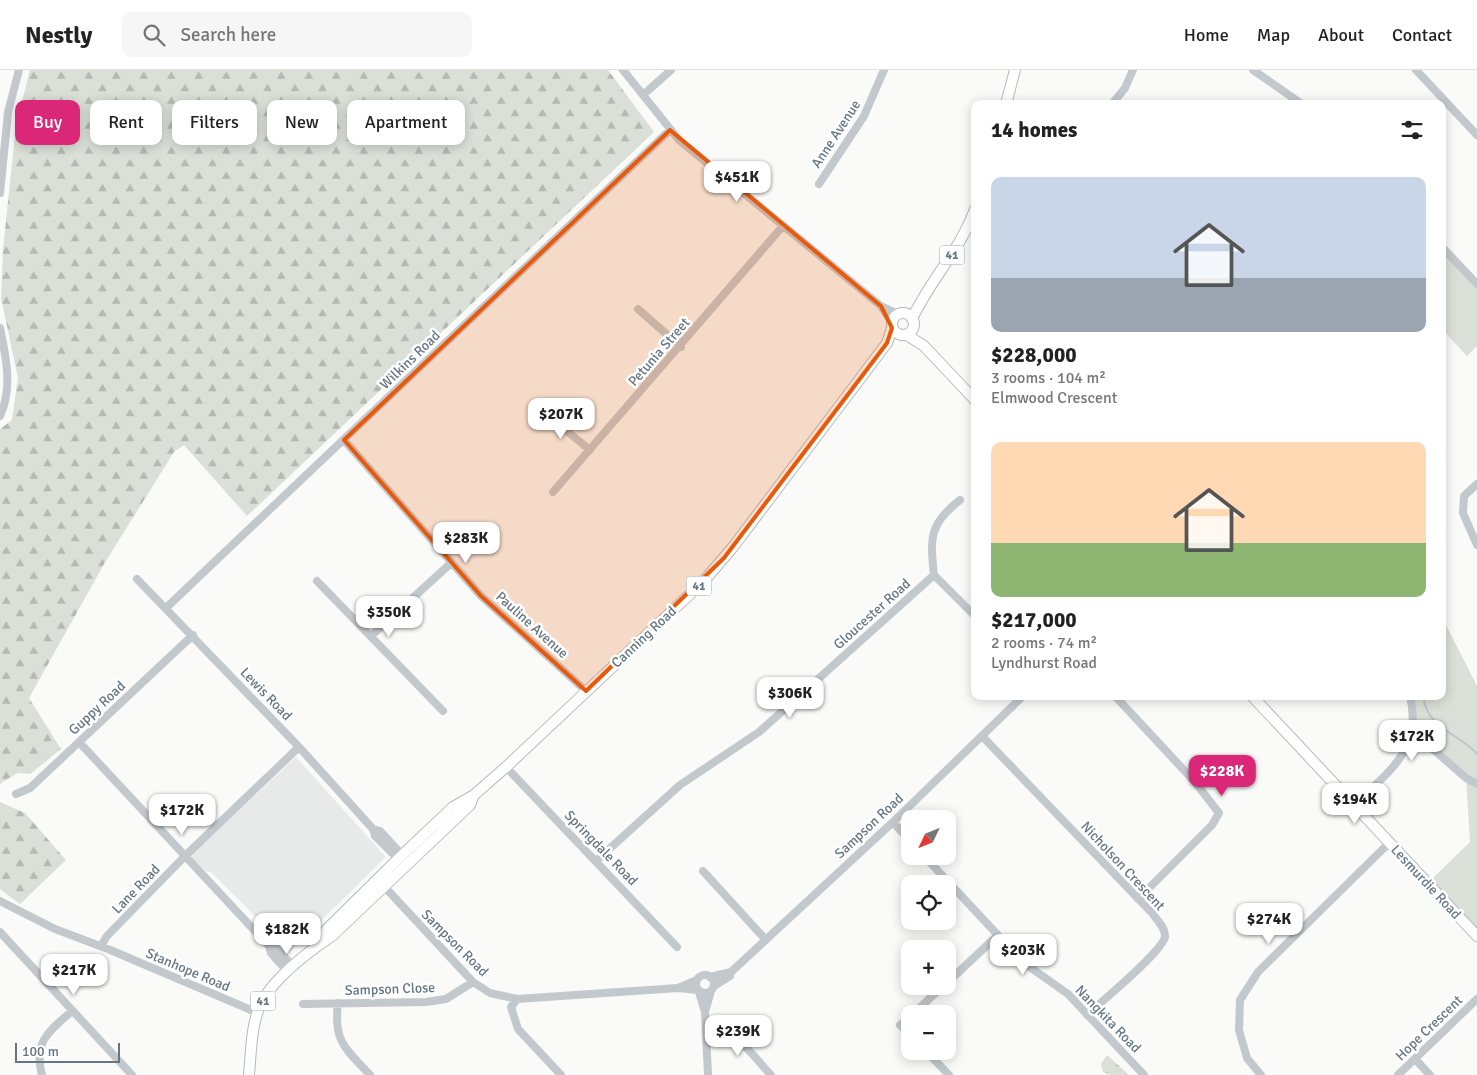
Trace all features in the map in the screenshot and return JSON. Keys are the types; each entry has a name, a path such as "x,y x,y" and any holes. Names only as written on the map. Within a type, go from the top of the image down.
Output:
{"main road":[{"path":"1007,100 1015,70"},
{"name":"41","path":"902,324 952,256 971,216"},
{"path":"902,324 971,396"},
{"name":"Canning Road","path":"249,1075 258,1013 268,994 315,947 332,936 381,884 400,857 453,807 463,800 474,796 506,767 704,581 724,558 902,324"},
{"name":"Lesmurdie Road","path":"1256,700 1477,936"},
{"name":"Canning Road","path":"381,884 407,864 470,805 474,796"}],"street":[{"path":"0,192 8,112 19,70"},
{"path":"623,70 670,130 782,227 902,324"},
{"path":"643,95 671,70"},
{"name":"Anne Avenue","path":"818,184 864,116 884,70"},
{"path":"1115,100 1125,88 1134,70"},
{"path":"1253,70 1296,100"},
{"path":"1416,70 1444,100"},
{"path":"1446,102 1477,135"},
{"name":"Wilkins Road","path":"167,607 670,130"},
{"name":"Petunia Street","path":"553,492 681,347 782,227"},
{"path":"1446,251 1477,284"},
{"path":"638,309 681,347"},
{"path":"0,328 7,362 8,400 0,416"},
{"path":"546,414 590,450"},
{"name":"Pauline Avenue","path":"344,440 450,564 481,596 586,691"},
{"path":"1477,484 1464,496 1464,513 1477,545"},
{"path":"960,500 935,524 931,540 934,574 971,612"},
{"path":"371,636 450,564"},
{"name":"Gloucester Road","path":"596,861 680,784 759,732 934,574"},
{"name":"Lewis Road","path":"137,579 167,607 299,747 373,829 375,836 407,864"},
{"path":"317,581 443,711"},
{"name":"Guppy Road","path":"16,794 30,788 193,635"},
{"name":"Sampson Road","path":"712,989 730,976 731,972 893,822 1019,700"},
{"path":"1120,700 1195,782 1219,813 1212,825 1138,899"},
{"path":"1354,804 1398,763 1412,738 1414,710 1411,700"},
{"name":"Nicholson Crescent","path":"982,736 1138,899 1164,930 1165,938 1156,952 1087,1015"},
{"path":"1412,738 1434,750 1466,778 1477,784"},
{"path":"79,742 269,946 276,948 291,969"},
{"name":"Lane Road","path":"101,946 107,936 185,856 299,747"},
{"name":"Springdale Road","path":"506,767 678,947"},
{"path":"893,822 901,831"},
{"path":"1261,1075 1247,1058 1239,1030 1240,1000 1258,972 1389,843"},
{"name":"Nangkita Road","path":"932,865 1024,962 1068,994 1144,1075"},
{"path":"703,872 766,940"},
{"name":"Sampson Road","path":"381,884 473,982 490,993 517,999 678,988 699,991"},
{"name":"Stanhope Road","path":"0,901 55,929 101,946 258,1013"},
{"path":"0,932 132,1075"},
{"path":"956,975 998,936"},
{"name":"Sampson Road","path":"710,977 731,972"},
{"path":"705,1012 712,989 710,977 704,975 697,980 705,1012 708,1075"},
{"name":"Sampson Road","path":"678,988 697,980"},
{"name":"Sampson Close","path":"303,1004 426,1002 446,999 473,982"},
{"path":"699,991 706,994 712,989"},
{"path":"922,1005 932,995"},
{"path":"517,999 511,1008 518,1029 561,1075"},
{"name":"Hope Crescent","path":"1398,1075 1477,999"},
{"path":"338,1003 337,1034 344,1048 370,1075"},
{"path":"42,1075 39,1060 40,1046 47,1035 72,1011"},
{"path":"706,1034 722,1033 734,1037 771,1075"},
{"path":"1415,1059 1430,1075"},
{"path":"935,1060 949,1075"}],"highlighted area":[{"path":"670,130 881,306 892,328 887,343 724,558 586,691 481,596 344,440"}],"shaded area":[{"path":"296,757 386,857 290,951 212,873 205,871 190,856"}],"green space":[{"path":"30,70 608,70 654,132 247,516 184,445 174,452 104,564 29,698 61,749 30,774 18,773 1,783 0,786 0,429 12,420 18,378 1,298 3,249 15,135 15,145 80,145 80,100 22,100"},
{"path":"1446,251 1477,284 1477,346 1467,356 1446,333"},
{"path":"1446,625 1477,686 1477,936 1428,883 1470,842 1466,778 1412,738 1410,700 1446,700"},
{"path":"0,802 25,813 66,860 20,904 0,889"},
{"path":"1107,1055 1129,1075 1111,1075 1103,1072 1101,1064"}],"waterway":[{"path":"1424,700 1426,708 1437,724 1461,740 1477,754"}]}
